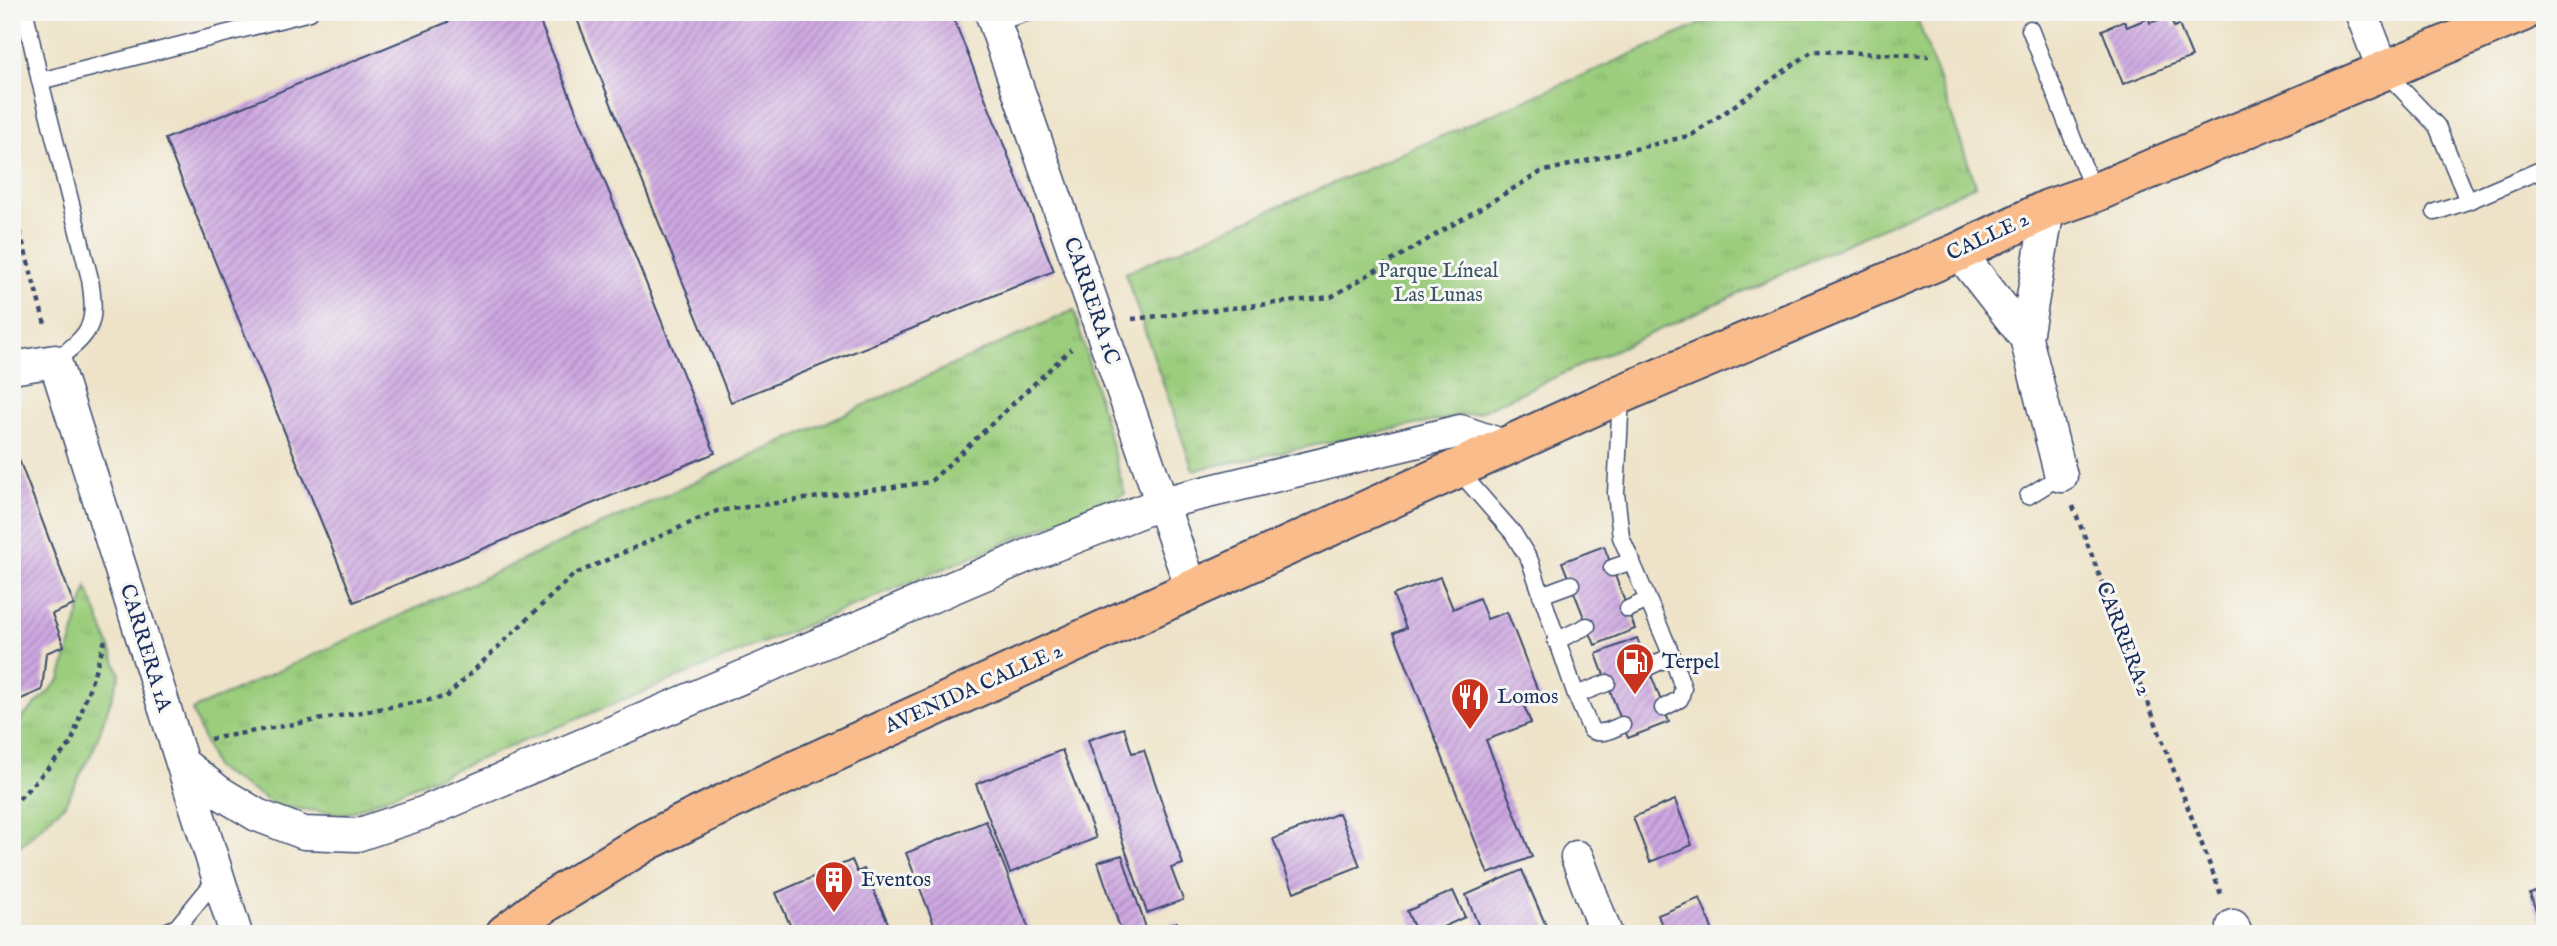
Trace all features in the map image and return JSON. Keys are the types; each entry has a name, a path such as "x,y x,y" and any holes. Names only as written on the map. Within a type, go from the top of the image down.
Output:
{"main road":[{"name":"CALLE 2","path":"1457,468 1621,394 1959,252 2048,209 2094,193 2523,12"},
{"name":"AVENIDA CALLE 2","path":"505,934 544,904 647,841 752,790 1457,468"}],"street":[{"path":"2361,12 2384,71"},
{"name":"CARRERA 1C","path":"992,18 1192,590"},
{"path":"2026,338 2048,209"},
{"path":"1959,252 2026,338 2061,476"},
{"path":"12,368 55,361"},
{"name":"CARRERA 1A","path":"55,361 236,934"},
{"path":"178,751 219,792 257,815 304,833 356,835 423,813 1029,555 1162,503 1460,431 1504,446"},
{"path":"1577,857 1605,934"}],"lane":[{"path":"25,12 90,279 94,312 83,340 55,361"},
{"path":"40,81 310,12"},
{"path":"992,18 1029,12"},
{"path":"2030,29 2094,193"},
{"path":"2384,71 2437,126 2468,201"},
{"path":"2435,212 2468,201 2545,167"},
{"path":"1621,394 1616,494 1621,537 1672,656 1684,694 1663,708"},
{"path":"1457,468 1513,533 1530,561 1556,641 1591,730 1602,733 1622,725"},
{"path":"2028,496 2061,476"},
{"path":"1612,568 1632,561"},
{"path":"1541,595 1571,584"},
{"path":"1628,609 1648,600"},
{"path":"1556,641 1587,626"},
{"path":"1648,667 1672,656"},
{"path":"1576,695 1607,683"},
{"path":"161,934 177,927 218,877"}],"path":[{"path":"178,751 204,740 446,696 573,575 717,511 930,482 1099,323 1331,297 1541,172 1692,135 1813,51 1929,56"},
{"path":"12,203 55,361"},
{"name":"CARRERA 2","path":"2061,476 2235,930"},
{"path":"12,806 71,744 106,636 137,622"}],"green space":[{"name":"Parque Líneal Las Lunas","path":"1729,12 1915,12 1976,185 1479,412 1193,470 1125,273"},
{"path":"1074,310 1125,494 346,814 279,807 215,768 192,710"},
{"path":"87,587 120,674 94,748 65,804 12,854 12,728 60,680"}],"building":[{"path":"472,12 536,12 715,453 354,602 165,139"},
{"path":"951,12 1054,271 731,402 575,14"},
{"path":"2169,16 2174,27 2179,25 2192,57 2123,84 2102,30 2124,21 2127,27 2149,18 2150,23"},
{"path":"12,441 74,605 52,614 64,646 46,653 42,690 12,703"},
{"name":"Terpel","path":"1604,546 1635,629 1595,645 1562,562"},
{"name":"Lomos","path":"1440,577 1453,609 1479,598 1487,619 1507,612 1541,699 1524,706 1531,723 1486,740 1532,857 1488,874 1394,633 1406,628 1393,595"},
{"name":"Terpel","path":"1637,638 1669,722 1628,738 1596,654"},
{"path":"1124,728 1132,753 1144,750 1183,864 1171,868 1183,900 1147,913 1088,740"},
{"path":"1062,750 1096,838 1010,873 976,784"},
{"path":"1675,800 1692,845 1650,862 1633,817"},
{"path":"1339,813 1360,866 1294,892 1273,839"},
{"path":"986,821 1031,934 938,934 906,853"},
{"path":"1122,855 1148,934 1122,934 1098,862"},
{"name":"Eventos","path":"852,860 857,872 864,869 893,934 794,934 776,893"},
{"path":"1522,870 1547,928 1535,934 1482,934 1466,895"},
{"path":"2545,888 2545,919 2540,921 2530,894"},
{"path":"1453,891 1465,917 1428,934 1417,934 1407,911"},
{"path":"1700,898 1714,934 1665,934 1658,915"},
{"path":"1177,922 1180,934 1151,934 1150,931"}],"place":[{"name":"Terpel","path":"1635,696"},
{"name":"Lomos","path":"1470,731"},
{"name":"Eventos","path":"834,914"}]}
